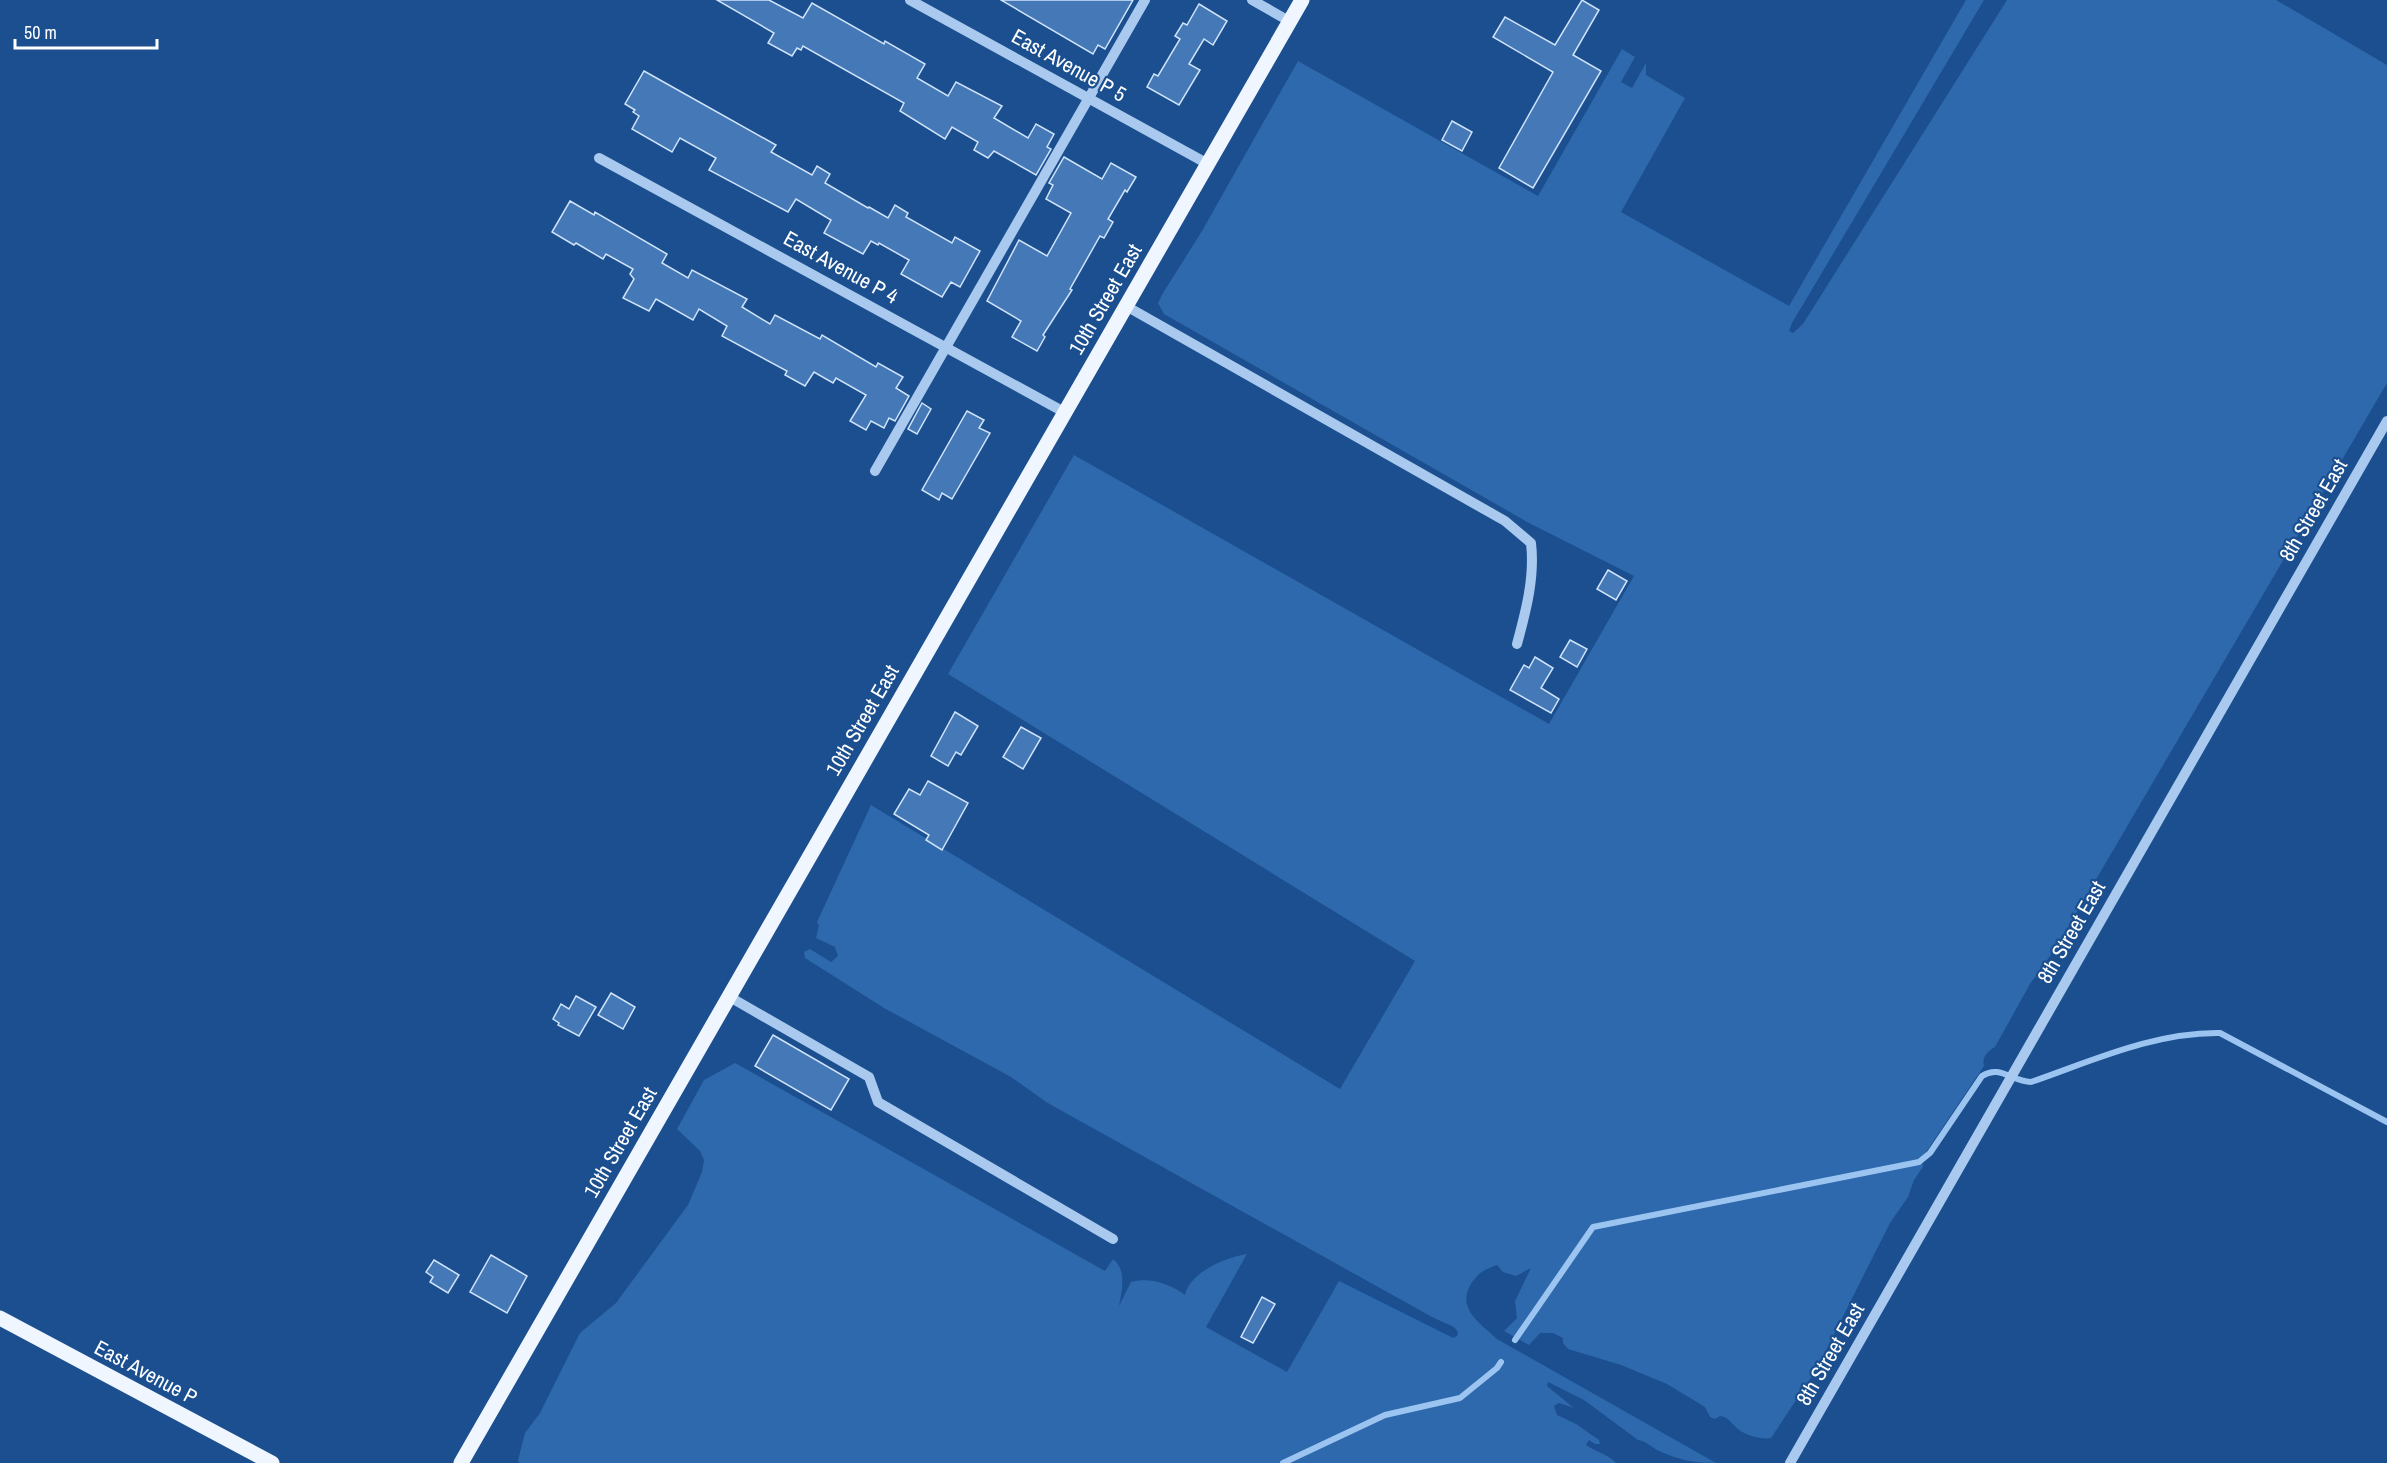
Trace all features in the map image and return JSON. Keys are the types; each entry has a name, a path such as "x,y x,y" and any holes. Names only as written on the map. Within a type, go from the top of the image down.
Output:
{"main road":[{"name":"10th Street East","path":"461,1463 1302,0"},
{"name":"East Avenue P","path":"0,1318 272,1463"}],"street":[{"name":"East Avenue P 5","path":"910,0 1208,164"},
{"path":"875,471 1145,0"},
{"path":"1252,0 1289,21"},
{"name":"East Avenue P 4","path":"599,158 1064,412"},
{"path":"1126,306 1504,521 1531,543 1527,609 1517,644"},
{"name":"8th Street East","path":"1790,1463 2387,421"},
{"path":"728,996 869,1077 878,1102 1113,1239"}],"shaded area":[{"path":"1966,0 1984,0 1789,331 1793,333 1803,324 2007,0 2276,0 2387,65 2387,383 2057,946 2030,984 1995,1047 1986,1055 1984,1066 1922,1158 1923,1167 1914,1180 1908,1197 1890,1223 1816,1370 1771,1438 1747,1434 1723,1417 1715,1419 1710,1417 1705,1407 1667,1384 1621,1365 1568,1349 1563,1343 1563,1338 1553,1333 1540,1333 1529,1345 1504,1331 1517,1318 1515,1301 1531,1268 1516,1276 1503,1272 1497,1265 1479,1274 1471,1284 1466,1300 1472,1314 1497,1339 1716,1463 1687,1460 1659,1451 1638,1440 1584,1400 1548,1382 1547,1386 1574,1408 1559,1403 1554,1406 1557,1415 1576,1424 1599,1440 1600,1444 1589,1440 1586,1445 1616,1463 519,1463 525,1433 540,1413 580,1333 616,1303 688,1205 702,1172 704,1160 700,1151 677,1129 704,1080 735,1063 1105,1271 1113,1259 1122,1274 1119,1306 1131,1282 1145,1280 1160,1282 1185,1295 1194,1279 1210,1267 1229,1258 1247,1254 1206,1327 1287,1372 1339,1281 1453,1338 1457,1336 1458,1332 1454,1327 1432,1317 1046,1102 1011,1077 884,1008 805,958 804,952 810,949 831,962 838,956 835,947 816,938 819,925 817,922 871,805 1340,1089 1415,961 948,674 1074,455 1549,724 1634,576 1529,523 1164,314 1158,303 1163,293 1202,231 1298,61 1538,196 1622,49 1635,57 1621,82 1632,88 1646,63 1646,75 1685,98 1621,212 1789,306"}],"building":[{"path":"717,0 769,0 803,18 812,3 884,44 885,41 925,64 917,78 948,96 956,82 1002,106 994,118 1028,138 1036,124 1054,134 1047,147 1051,149 1036,175 994,151 988,158 974,150 978,142 952,127 945,139 900,111 904,103 803,46 801,50 797,48 792,56 768,43 774,33"},
{"path":"1001,0 1133,0 1105,49 1098,45 1093,54"},
{"path":"1582,0 1599,10 1573,55 1601,71 1533,188 1499,168 1553,72 1493,37 1505,17 1555,45"},
{"path":"1199,4 1227,21 1213,45 1204,39 1189,64 1200,70 1179,105 1147,87 1154,74 1158,76 1180,39 1175,36 1183,23 1187,25"},
{"path":"644,71 776,145 771,152 812,175 817,166 830,174 825,183 868,208 888,218 895,205 908,213 906,217 952,243 955,237 980,251 960,287 951,282 942,297 901,274 909,260 879,243 878,245 871,241 863,254 824,233 831,220 796,199 788,212 709,170 716,158 680,138 672,152 632,129 639,116 633,112 635,110 625,104"},
{"path":"1452,121 1472,132 1462,151 1442,140"},
{"path":"1064,157 1102,179 1111,163 1136,177 1127,192 1125,190 1108,219 1113,222 1104,238 1100,236 1070,289 1072,290 1043,335 1045,337 1037,351 1012,337 1021,321 987,301 1019,240 1047,256 1071,213 1046,199 1053,185 1049,183"},
{"path":"570,201 594,215 595,212 667,254 662,263 688,278 692,270 747,299 742,307 770,324 775,315 820,339 822,335 876,367 878,363 903,377 896,388 909,396 895,421 889,418 884,428 871,421 866,430 850,421 866,395 836,378 833,383 814,372 805,386 785,375 787,371 722,336 727,326 699,309 693,320 656,299 649,311 623,298 634,279 630,274 633,269 606,254 603,259 552,232"},
{"path":"922,403 931,409 917,434 908,429"},
{"path":"967,411 984,420 979,428 990,433 952,499 942,493 939,500 922,490"},
{"path":"1608,570 1627,581 1616,600 1597,589"},
{"path":"1570,640 1587,649 1577,667 1560,657"},
{"path":"1535,657 1553,668 1541,688 1559,699 1551,713 1510,690 1524,665 1529,668"},
{"path":"955,712 978,726 961,755 956,752 948,766 931,756"},
{"path":"1021,727 1041,738 1023,769 1003,757"},
{"path":"928,781 968,803 942,850 926,840 929,835 894,814 909,789 920,795"},
{"path":"611,993 635,1007 623,1029 598,1015"},
{"path":"576,996 596,1007 579,1036 558,1025 559,1023 553,1019 561,1004 569,1009"},
{"path":"773,1035 849,1079 831,1110 755,1066"},
{"path":"491,1255 527,1276 507,1313 470,1292"},
{"path":"434,1260 459,1275 448,1293 430,1282 433,1277 426,1272"},
{"path":"1262,1297 1275,1304 1253,1343 1241,1337"}],"waterway":[{"path":"1515,1340 1593,1227 1919,1162 1930,1153 1982,1076 1988,1073 2000,1073 2031,1082 2147,1043 2171,1037 2220,1033 2387,1122"},
{"path":"1283,1463 1385,1415 1460,1398 1497,1368 1501,1362"}]}
